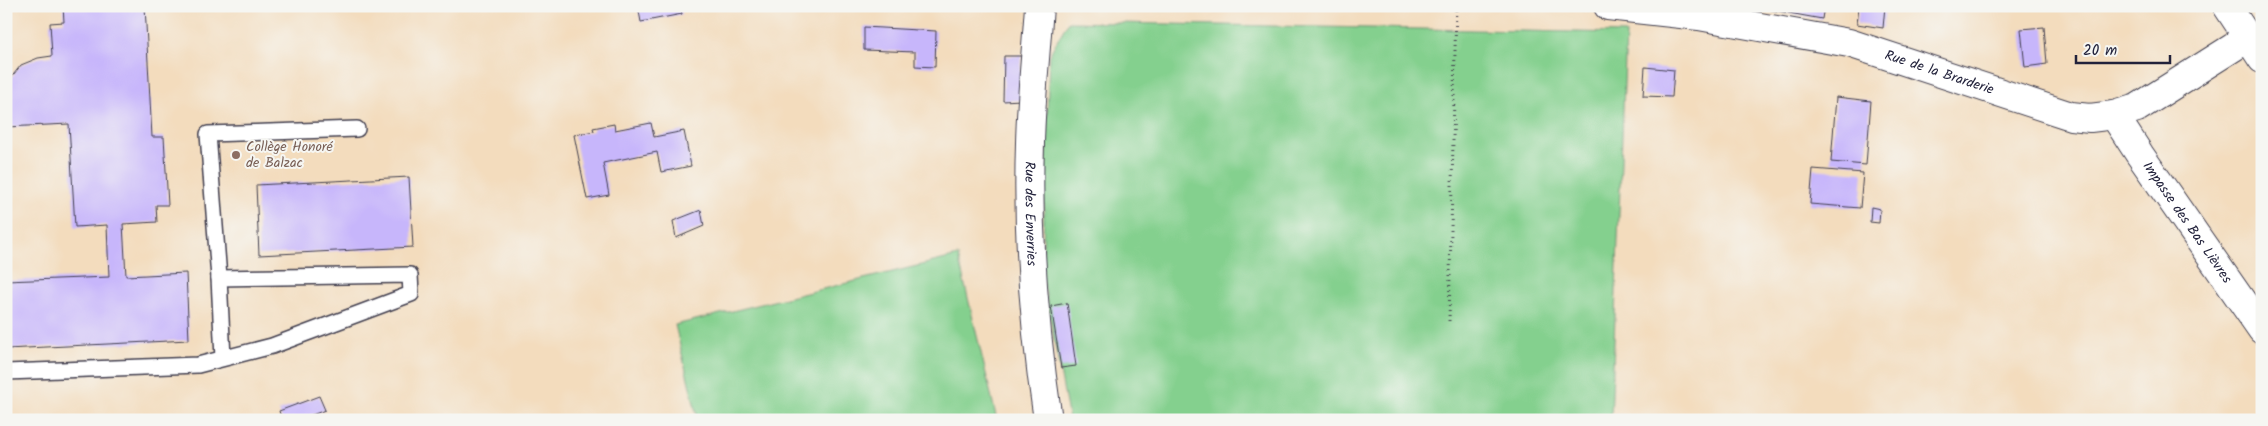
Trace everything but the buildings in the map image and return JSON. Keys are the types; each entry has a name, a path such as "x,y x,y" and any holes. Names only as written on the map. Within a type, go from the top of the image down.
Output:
{"street":[{"path":"1039,7 1052,6"},
{"name":"Rue de la Brarderie","path":"1608,6 1699,16 1849,43 2071,116 2090,118 2114,115 2137,108 2255,48"},
{"path":"2226,6 2255,48"},
{"name":"Rue des Enverries","path":"1039,7 1030,143 1030,233 1032,298 1048,420"},
{"name":"Impasse des Bas Lièvres","path":"2114,115 2262,330"}],"lane":[{"path":"223,358 208,134 357,128"},
{"path":"6,372 198,365 272,346 411,294 410,275 219,278"}],"path":[{"path":"1449,320 1456,6"}],"green space":[{"path":"1068,22 1626,33 1611,420 1069,420 1042,274 1049,55"},
{"path":"958,256 997,420 698,420 675,325"}],"place":[{"name":"Collège Honoré de Balzac","path":"236,155"}]}
